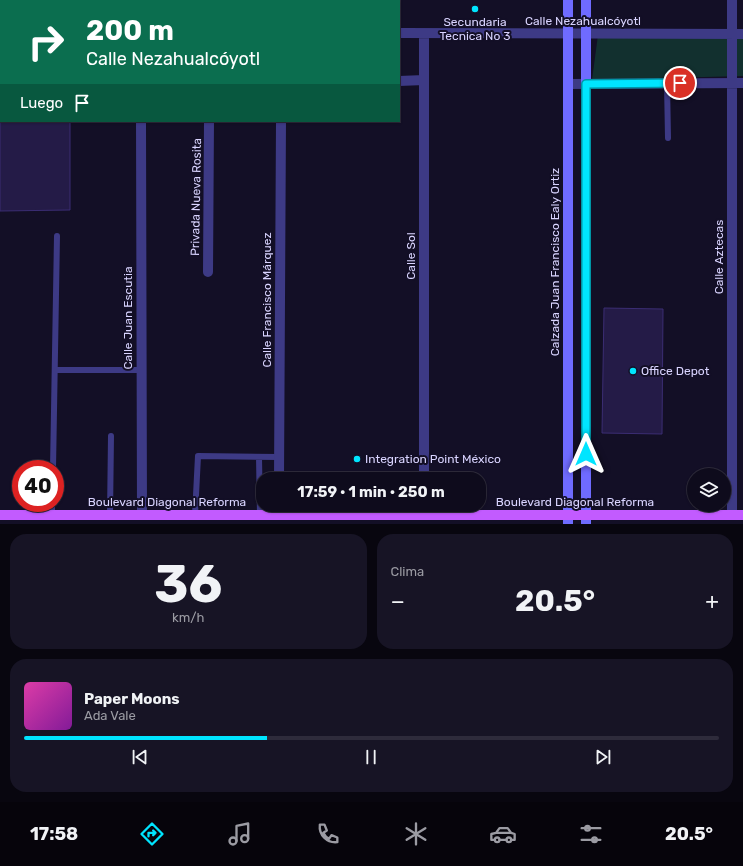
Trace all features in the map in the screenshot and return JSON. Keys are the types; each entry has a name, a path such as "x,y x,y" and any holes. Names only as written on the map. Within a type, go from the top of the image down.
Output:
{"main road":[{"name":"Boulevard Diagonal Reforma","path":"0,515 260,515 271,512"},
{"name":"Boulevard Diagonal Reforma","path":"456,512 568,519 743,515"}],"street":[{"name":"Calzada Juan Francisco Ealy Ortiz","path":"568,0 568,519"},
{"path":"586,0 586,519"},
{"name":"Calle Aztecas","path":"732,0 732,515"},
{"name":"Calle Nezahualcóyotl","path":"400,34 743,34"},
{"name":"Calle Sol","path":"424,34 424,472"},
{"path":"400,81 424,80"},
{"path":"568,84 743,83"},
{"name":"Calle Juan Escutia","path":"141,122 142,515"},
{"name":"Privada Nueva Rosita","path":"208,272 209,122"},
{"name":"Calle Francisco Márquez","path":"279,472 281,122"}],"lane":[{"path":"667,83 668,138"},
{"path":"53,460 56,370 56,236"},
{"path":"56,370 142,370"},
{"path":"110,515 111,436"},
{"path":"196,515 198,456 279,457"},
{"path":"259,457 260,515"}],"green space":[{"path":"598,35 743,36 743,76 592,80"}],"building":[{"path":"0,122 70,122 70,210 0,211"},
{"name":"Office Depot","path":"604,308 663,309 662,434 602,433"}],"place":[{"name":"Secundaria Tecnica No 3","path":"475,9"},
{"name":"Office Depot","path":"633,371"},
{"name":"Integration Point México","path":"357,459"}],"route":[{"path":"586,454 586,84 680,83"}]}
